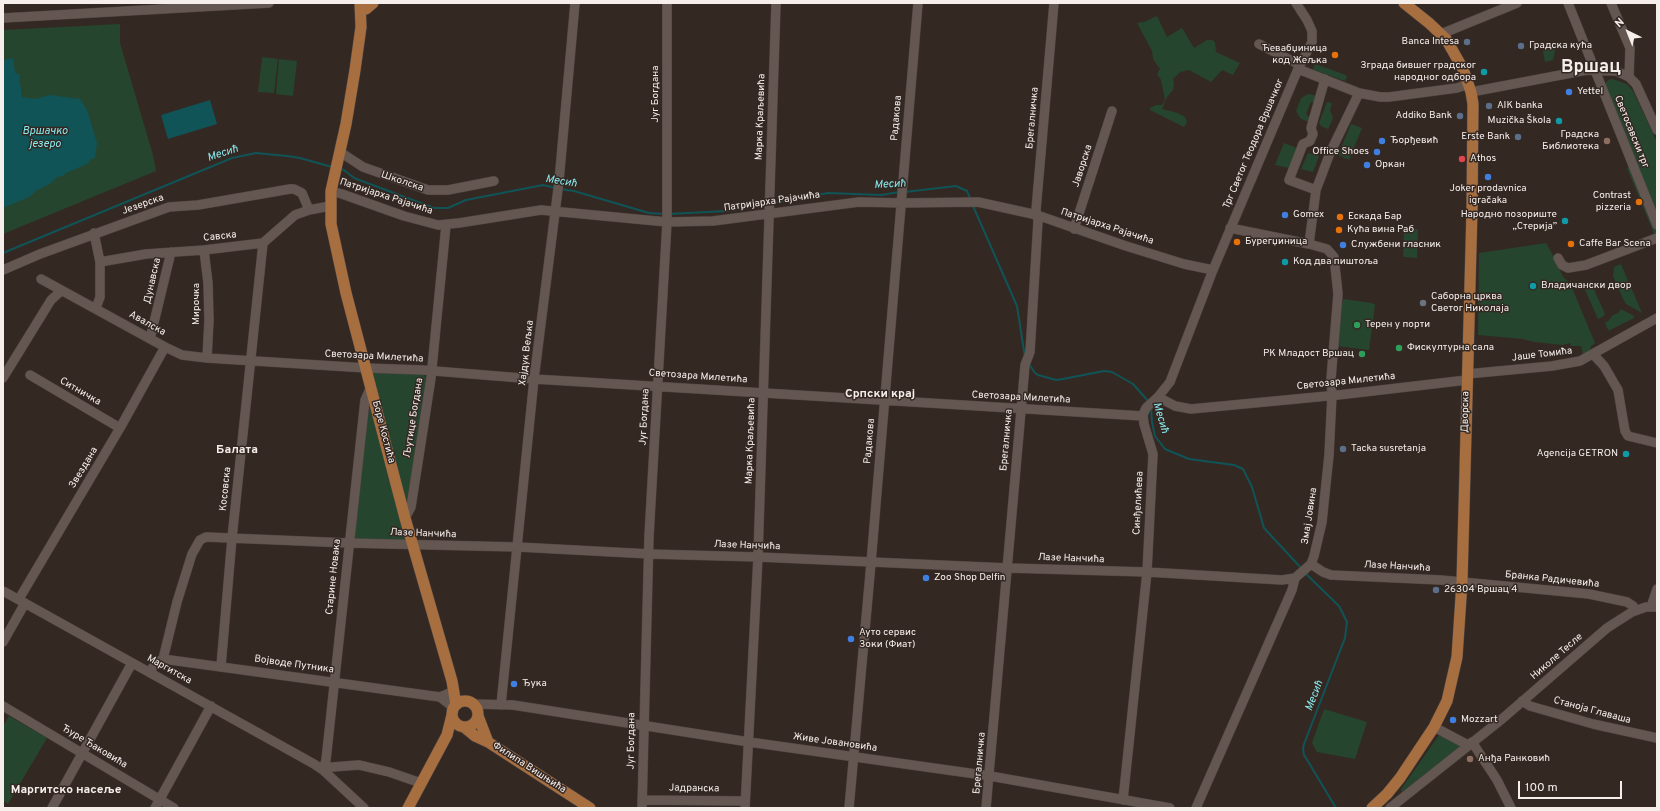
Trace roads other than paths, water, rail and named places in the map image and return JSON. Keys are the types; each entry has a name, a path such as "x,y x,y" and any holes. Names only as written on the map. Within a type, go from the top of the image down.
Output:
{"main road":[{"name":"Дворска","path":"1372,808 1387,794 1400,778 1434,727 1447,702 1454,675 1462,582 1473,104 1470,88 1456,55 1441,34 1404,3"},
{"path":"339,155 356,70 361,27 367,4"},
{"name":"Боре Костића","path":"339,155 331,191 330,206 331,224 336,251 405,518 414,544 453,687 454,710"},
{"name":"Боре Костића","path":"453,687 474,709"},
{"path":"408,808 447,735 454,710 462,702 474,709 474,723 463,726 447,735"},
{"name":"Филипа Вишњића","path":"474,709 488,742"},
{"path":"454,710 455,722 463,726"},
{"name":"Филипа Вишњића","path":"463,726 475,736 488,742 590,808"}],"street":[{"path":"3,18 206,5 269,3"},
{"name":"Хајдук Вељка","path":"499,705 518,547 534,379 559,180 575,3"},
{"name":"Југ Богдана","path":"642,804 643,725 650,554 667,220 667,3"},
{"name":"Марка Краљевића","path":"745,805 758,557 776,3"},
{"name":"Радакова","path":"849,808 918,3"},
{"name":"Брегалничка","path":"986,808 1025,365 1030,352 1038,221 1037,215 1054,3"},
{"name":"Трг Светог Теодора Вршачког","path":"1230,228 1299,67 1312,42 1312,31 1296,3"},
{"path":"1441,34 1518,3"},
{"name":"Светосавски трг","path":"1568,3 1657,225"},
{"path":"1611,3 1630,48 1629,77"},
{"path":"1259,44 1299,67 1359,93 1389,97 1457,88 1470,88 1594,69 1616,71 1629,77 1636,84 1657,130"},
{"path":"1316,190 1289,180 1303,144 1310,141 1313,134 1311,128 1325,79"},
{"path":"1145,412 1167,387 1230,228 1309,244 1316,190 1330,153 1359,93"},
{"name":"Јаворска","path":"1074,228 1112,111"},
{"name":"Школска","path":"339,155 363,167 428,190 448,190 494,181"},
{"name":"Језерска","path":"3,270 94,233 169,207 198,205 294,189 302,193 309,210"},
{"name":"Патријарха Рајачића","path":"331,191 404,216 428,223 446,225 541,210 667,220 713,221 770,205 902,200 978,202 1037,215 1177,262 1213,270"},
{"path":"263,243 295,215 309,210 330,206"},
{"name":"Љутице Богдана","path":"405,518 411,507 432,371 446,225"},
{"path":"94,233 100,262 100,297 96,308"},
{"path":"1558,258 1562,265 1568,268 1586,265 1657,238"},
{"name":"Савска","path":"100,262 146,254 204,250 263,243"},
{"name":"Косовска","path":"221,666 232,538 263,243"},
{"name":"Змај Јовина","path":"1309,244 1328,249 1334,256 1338,294 1331,379 1332,395 1329,454 1322,522 1309,566"},
{"name":"Мирочка","path":"204,250 208,282 209,320 206,358"},
{"name":"Дунавска","path":"150,339 171,252"},
{"name":"Авалска","path":"41,279 182,355 251,361"},
{"path":"3,378 51,300 61,291"},
{"name":"Јаше Томића","path":"1467,377 1580,361 1657,318"},
{"name":"Звездана","path":"3,642 22,601 165,347"},
{"path":"1593,354 1608,372 1618,390 1625,431 1628,436 1657,443"},
{"name":"Светозара Милетића","path":"251,361 432,371 534,379 658,385 1021,409 1145,412"},
{"name":"Ситничка","path":"30,376 120,428"},
{"name":"Светозара Милетића","path":"1156,399 1175,406 1191,409 1332,395 1467,377"},
{"name":"Старине Новака","path":"323,770 334,682 364,400 371,387"},
{"name":"Синђелићева","path":"1123,800 1147,572 1153,454 1144,424 1145,412"},
{"name":"Лазе Нанчића","path":"163,659 164,650 192,554 200,540 206,537 348,543 518,547 871,563 1147,572 1282,580 1297,577"},
{"path":"1196,808 1297,577 1309,566"},
{"name":"Лазе Нанчића","path":"1309,566 1331,575 1462,582"},
{"name":"Бранка Радичевића","path":"1462,582 1601,596 1627,602 1636,610"},
{"name":"Николе Тесле","path":"1390,808 1522,701 1607,628 1636,610 1654,607 1657,589"},
{"name":"Маргитска","path":"3,590 132,663 150,671 323,770 364,808"},
{"path":"150,671 156,663 163,659"},
{"name":"Војводе Путника","path":"163,659 440,697"},
{"path":"52,808 132,663"},
{"path":"453,687 440,697 454,710"},
{"name":"Станоја Главаша","path":"1522,701 1530,706 1593,724 1657,738"},
{"name":"Живе Јовановића","path":"474,709 499,705 513,705 749,742 990,776 1170,808"},
{"name":"Ђуре Ђаковића","path":"3,706 174,808"},
{"path":"155,808 211,706"},
{"path":"1434,727 1470,744 1497,780 1511,808"},
{"path":"323,770 332,767 359,765 389,772 421,783"},
{"path":"1387,794 1403,798"},
{"name":"Јадранска","path":"642,804 745,805"}],"water":[{"name":"Вршачко језеро","path":"13,58 15,73 19,74 22,97 35,99 50,95 80,99 87,110 97,143 95,158 90,160 87,164 66,173 63,176 57,177 50,184 37,190 29,197 3,208 3,60"},
{"path":"210,100 217,124 168,139 161,115"}],"waterway":[{"name":"Месић","path":"3,253 232,158 256,153 300,158 332,167"},
{"name":"Месић","path":"340,169 344,170 354,178 434,208 448,208 466,200 543,185 556,188"},
{"name":"Месић","path":"905,192 956,186 967,191 971,200"},
{"name":"Месић","path":"560,189 574,191 649,213 665,214"},
{"name":"Месић","path":"772,203 828,193 882,195 899,192"},
{"name":"Месић","path":"669,214 726,211 766,204"},
{"name":"Месић","path":"973,206 1017,306 1025,357"},
{"name":"Месић","path":"1029,364 1038,375 1056,380 1104,371 1112,372 1133,384 1149,402"},
{"name":"Месић","path":"1151,408 1155,436 1165,449 1189,459 1234,465 1243,469 1252,487 1264,528 1302,569"},
{"name":"Месић","path":"1305,573 1339,606 1347,622 1345,638 1303,749 1304,755 1336,808"}],"place":[{"name":"Banca Intesa","path":"1467,42"},
{"name":"Градска кућа","path":"1521,46"},
{"name":"Ћевабџиница код Жељка","path":"1335,55"},
{"name":"Зграда бившег градског народног одбора","path":"1484,72"},
{"name":"Yettel","path":"1569,92"},
{"name":"AIK banka","path":"1489,106"},
{"name":"Addiko Bank","path":"1460,116"},
{"name":"Muzička Škola","path":"1559,121"},
{"name":"Erste Bank","path":"1518,137"},
{"name":"Ђорђевић","path":"1382,141"},
{"name":"Градска Библиотека","path":"1607,141"},
{"name":"Office Shoes","path":"1377,152"},
{"name":"Athos","path":"1462,159"},
{"name":"Оркан","path":"1367,165"},
{"name":"Joker prodavnica igračaka","path":"1488,177"},
{"name":"Contrast pizzeria","path":"1639,202"},
{"name":"Gomex","path":"1285,215"},
{"name":"Ескада Бар","path":"1340,217"},
{"name":"Народно позориште „Стерија”","path":"1565,221"},
{"name":"Кућа вина Раб","path":"1339,230"},
{"name":"Бурегџиница","path":"1237,242"},
{"name":"Caffe Bar Scena","path":"1571,244"},
{"name":"Службени гласник","path":"1343,245"},
{"name":"Код два пиштоља","path":"1285,262"},
{"name":"Владичански двор","path":"1533,286"},
{"name":"Саборна црква Светог Николаја","path":"1423,303"},
{"name":"Терен у порти","path":"1357,325"},
{"name":"Фискултурна сала","path":"1399,348"},
{"name":"РК Младост Вршац","path":"1362,354"},
{"name":"Tacka susretanja","path":"1343,449"},
{"name":"Agencija GETRON","path":"1626,454"},
{"name":"Zoo Shop Delfin","path":"926,578"},
{"name":"26304 Вршац 4","path":"1436,590"},
{"name":"Ауто сервис Зоки (Фиат)","path":"851,639"},
{"name":"Ђука","path":"514,684"},
{"name":"Mozzart","path":"1453,720"},
{"name":"Анђа Ранковић","path":"1470,759"}],"district":[{"name":"Вршац","path":"1591,68"},
{"name":"Српски крај","path":"880,395"},
{"name":"Балата","path":"237,451"},
{"name":"Маргитско насеље","path":"66,791"}]}
